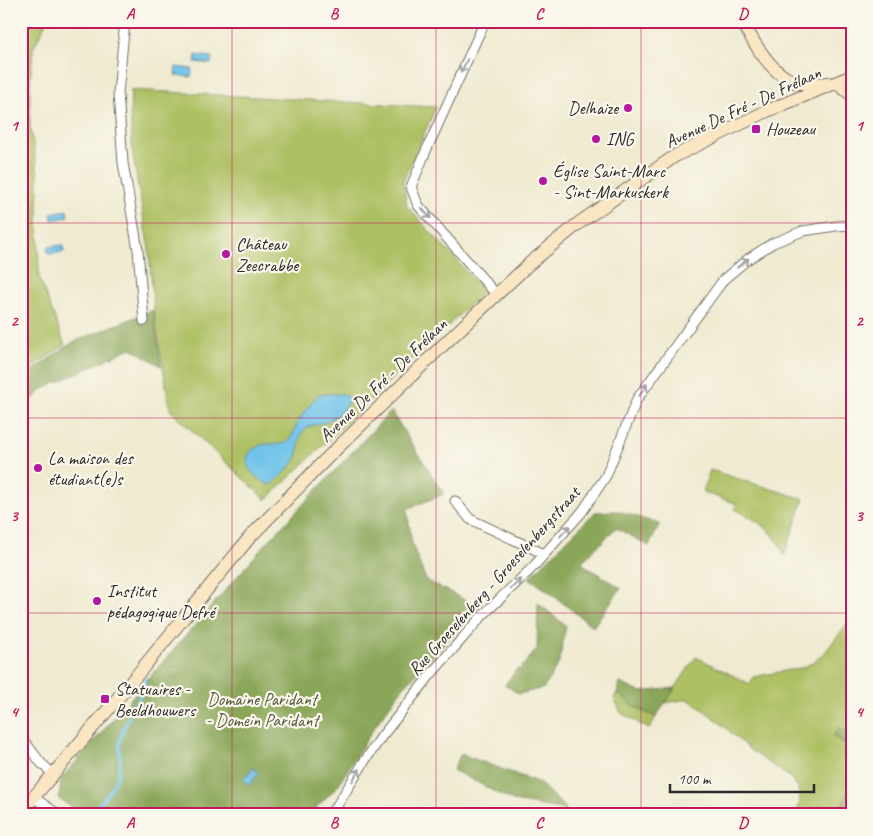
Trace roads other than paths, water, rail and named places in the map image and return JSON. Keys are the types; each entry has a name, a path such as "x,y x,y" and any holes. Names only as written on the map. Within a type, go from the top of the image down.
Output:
{"main road":[{"path":"742,21 760,52 787,78 799,84 836,83 852,95"},
{"name":"Avenue De Fré - De Frélaan","path":"21,812 256,531 325,460 496,294 551,245 668,160 767,111 852,76"}],"street":[{"path":"125,21 118,93 124,163 138,250 144,321"},
{"path":"485,21 426,151 412,187 418,204 496,294"},
{"name":"Rue Groeselenberg - Groeselenbergstraat","path":"328,815 336,807 382,736 432,673 482,616 544,554 582,512 606,476 637,399 724,279 748,259 773,243 803,232 836,226 852,226"},
{"path":"455,501 470,519 544,554"},
{"path":"21,737 53,774"},
{"path":"33,797 59,815"}],"water":[{"path":"196,55 212,57 211,64 195,62"},
{"path":"176,67 192,69 191,77 175,75"},
{"path":"67,210 68,217 52,220 51,213"},
{"path":"63,245 64,252 48,254 47,247"},
{"path":"320,394 344,394 350,398 342,411 334,418 304,430 295,460 271,485 258,478 249,468 248,456 259,446 286,443 292,436 303,414"},
{"path":"253,768 259,773 249,785 243,780"}],"waterway":[{"path":"91,813 106,796 117,777 120,763 119,745 122,732 145,686 146,678"}],"place":[{"name":"Delhaize","path":"628,108"},
{"name":"Houzeau","path":"756,129"},
{"name":"ING","path":"596,139"},
{"name":"Église Saint-Marc - Sint-Markuskerk","path":"543,181"},
{"name":"Château Zeecrabbe","path":"226,254"},
{"name":"La maison des étudiant(e)s","path":"38,468"},
{"name":"Institut pédagogique Defré","path":"97,601"},
{"name":"Statuaires - Beeldhouwers","path":"105,699"}],"park label":[{"name":"Domaine Paridant - Domein Paridant","path":"262,710"}]}
